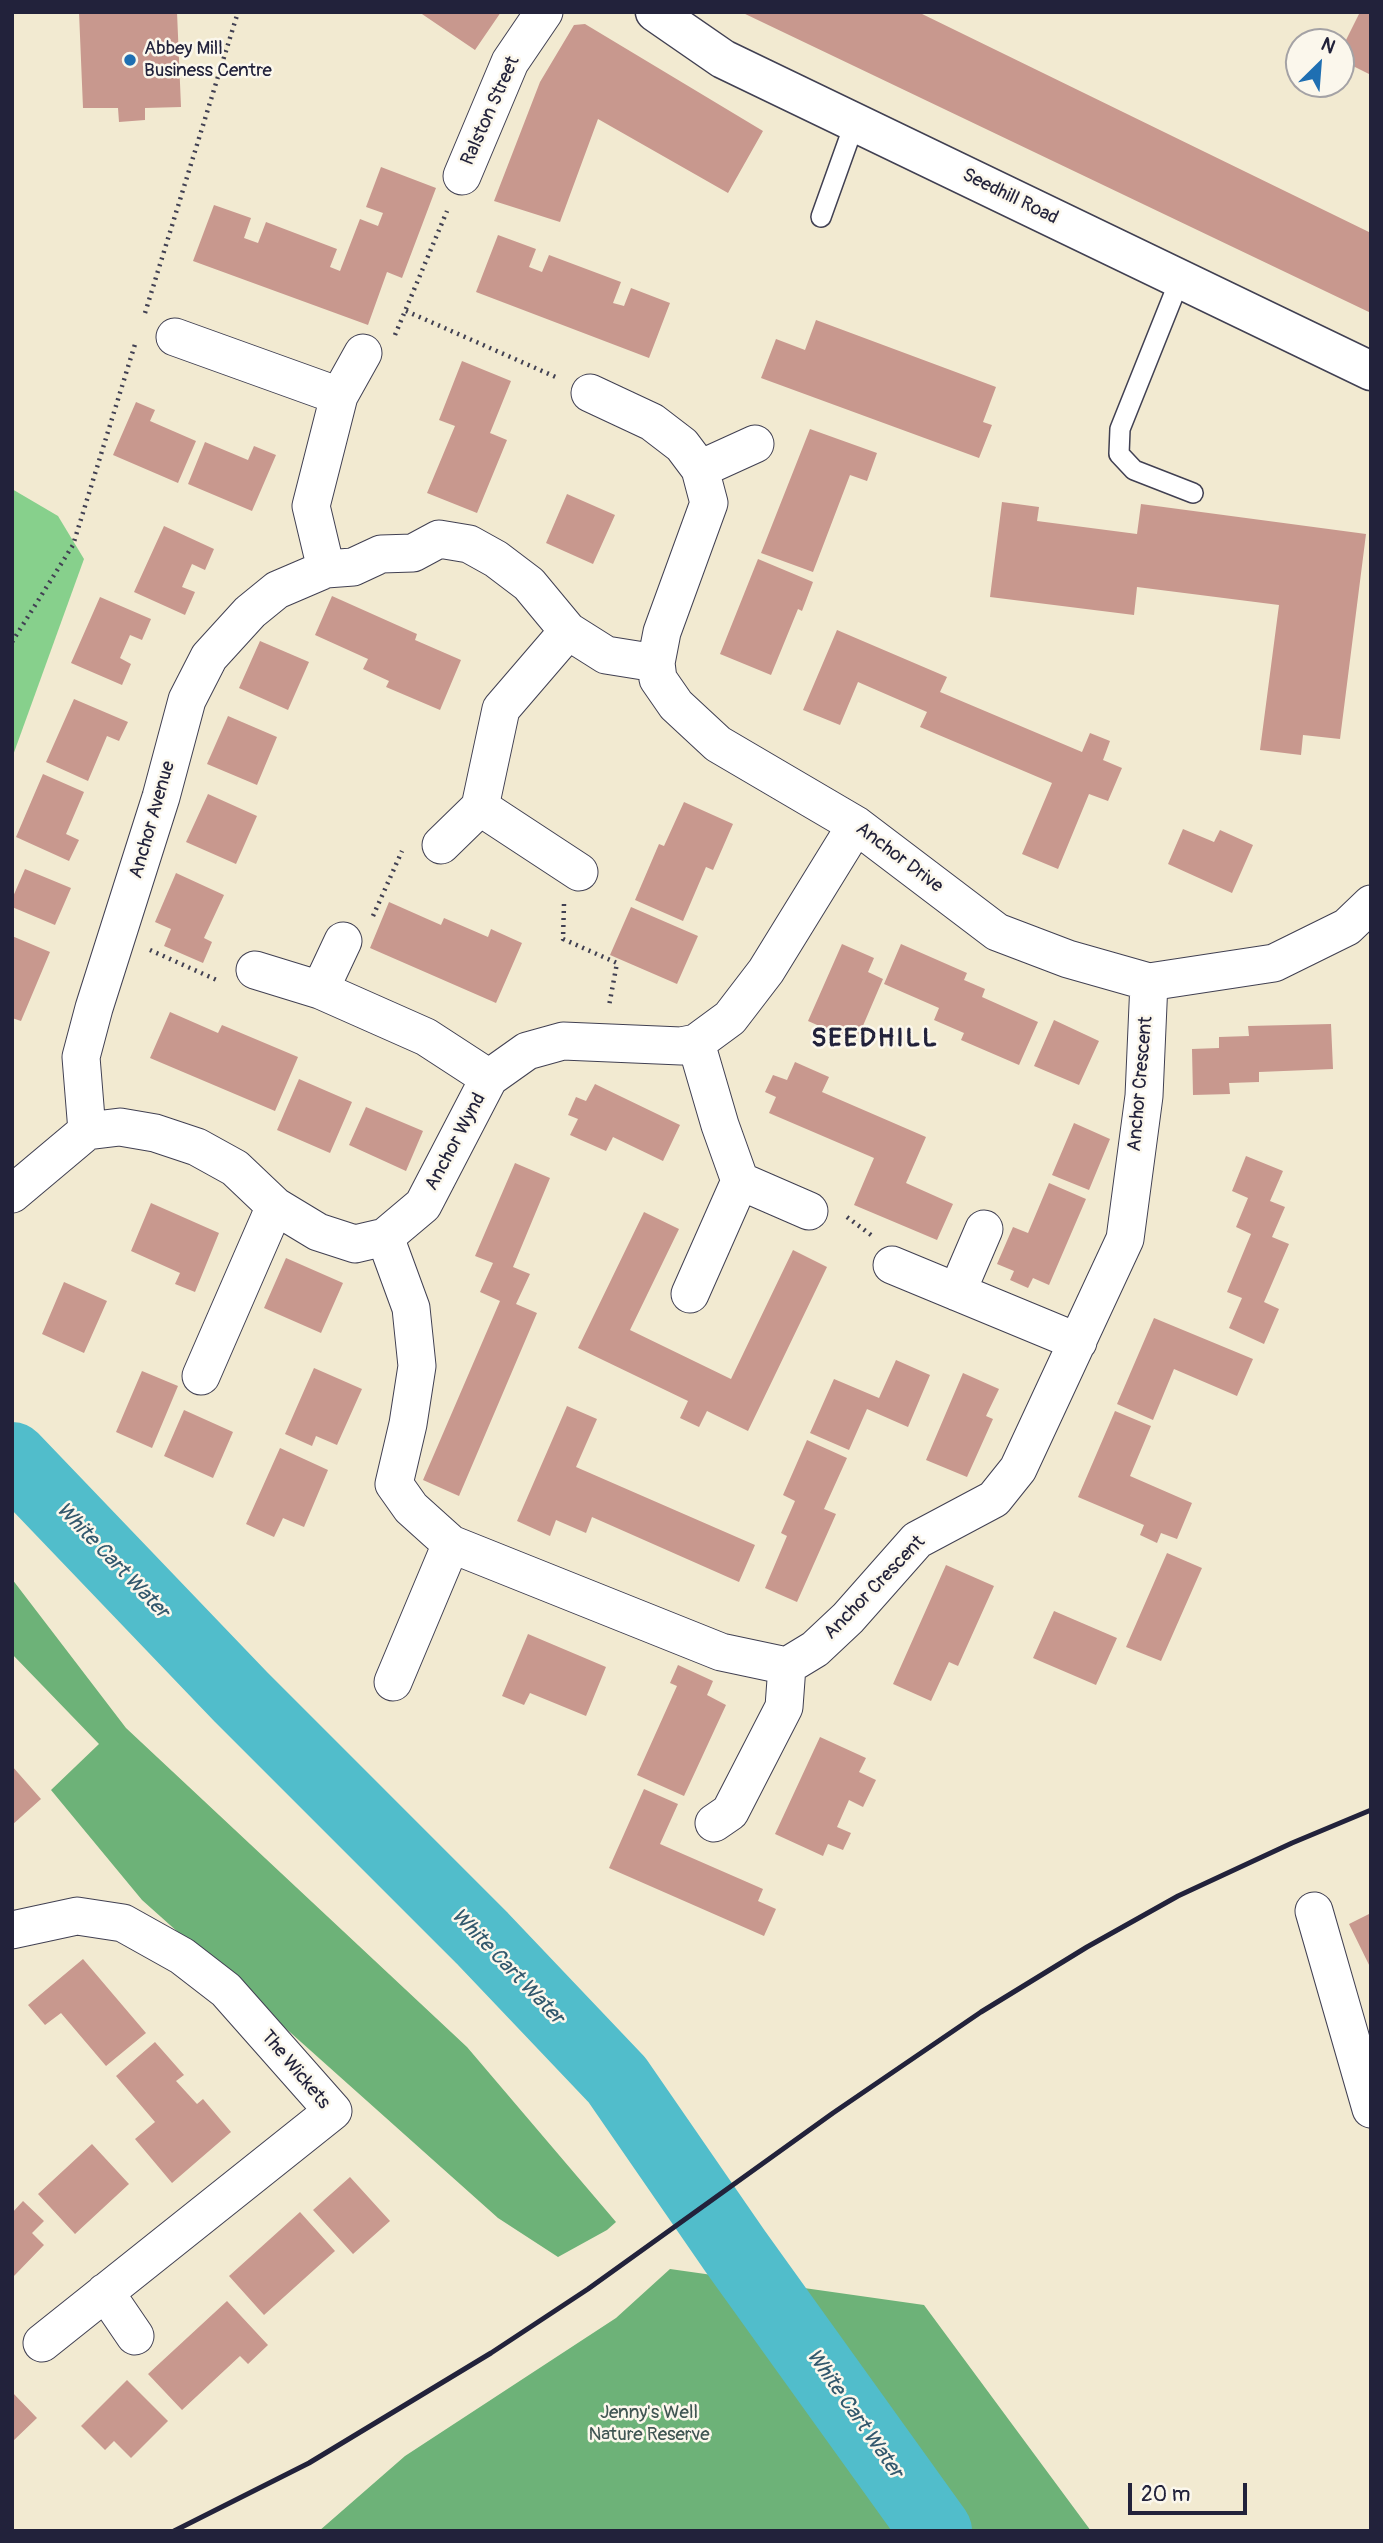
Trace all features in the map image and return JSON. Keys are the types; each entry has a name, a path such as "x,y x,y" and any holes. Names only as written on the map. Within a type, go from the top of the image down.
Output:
{"street":[{"name":"Ralston Street","path":"462,176 510,62 544,12"},
{"name":"Seedhill Road","path":"655,12 723,59 1371,371"},
{"path":"175,337 339,396"},
{"path":"326,569 311,506 339,396 363,354"},
{"path":"590,393 652,422 682,445 700,469 709,503 662,632 656,663"},
{"path":"700,469 755,444"},
{"name":"Anchor Avenue","path":"87,1131 81,1057 161,797 187,700 209,657 250,612 277,590 326,569 353,567 382,554 413,553 439,539 469,544 496,558 529,584 568,631 606,655 656,663"},
{"path":"440,845 480,807 501,709 568,631"},
{"name":"Anchor Drive","path":"656,663 659,679 676,705 719,744 856,825 998,932 1068,959 1149,982 1274,963 1347,927 1371,904"},
{"path":"480,807 579,872"},
{"path":"690,1294 740,1181 720,1125 696,1042 730,1018 766,971 856,825"},
{"path":"320,989 343,941"},
{"name":"Anchor Wynd","path":"255,970 320,989 426,1037 489,1078"},
{"name":"Anchor Crescent","path":"787,1666 815,1650 848,1618 917,1540 994,1499 1018,1469 1125,1239 1143,1096 1149,982"},
{"name":"Anchor Wynd","path":"385,1237 423,1205 489,1078 527,1051 563,1041 681,1046 696,1042"},
{"path":"12,1194 87,1131 120,1126 155,1133 197,1147 234,1168 275,1206 318,1232 355,1244 385,1237 411,1308 417,1366 408,1424 394,1483 411,1508 451,1544 721,1652 787,1666 784,1707 730,1812 713,1824"},
{"path":"740,1181 809,1210"},
{"path":"201,1376 275,1206"},
{"path":"957,1292 984,1229"},
{"path":"892,1265 1078,1342"},
{"path":"393,1682 451,1544"},
{"path":"1314,1911 1371,2109"},
{"name":"The Wickets","path":"12,1930 78,1916 123,1923 183,1956 226,1990 333,2111 42,2343"},
{"path":"105,2292 135,2336"}],"lane":[{"path":"821,217 855,122"},
{"path":"1180,279 1120,429 1119,454 1134,470 1193,493"}],"path":[{"path":"462,176 406,311 590,393"},
{"path":"343,941 364,936 405,844 440,845"},
{"path":"579,872 562,909 562,939 617,963 603,1042"},
{"path":"118,936 245,992 255,970"},
{"path":"809,1210 831,1205 884,1245 892,1265"}],"green space":[{"path":"12,489 58,516 84,559 12,758"},
{"path":"12,1579 126,1728 467,2047 616,2222 607,2230 558,2257 498,2218 142,1900 51,1790 99,1744 12,1654"},
{"name":"Jenny's Well Nature Reserve","path":"670,2269 924,2305 1091,2531 319,2531 405,2456 616,2318"}],"building":[{"name":"Abbey Mill Business Centre","path":"79,12 177,12 181,107 145,108 145,120 119,122 118,108 83,108"},
{"path":"419,12 501,12 475,50"},
{"path":"741,12 918,12 1371,233 1371,313"},
{"path":"1360,12 1371,12 1371,75 1355,67 1355,28 1352,28"},
{"path":"585,24 763,131 728,193 598,119 560,222 494,201 540,82 574,25"},
{"path":"381,167 436,188 402,278 387,272 368,325 193,261 214,205 251,218 244,238 258,243 266,222 337,249 330,267 340,271 360,219 378,226 383,213 366,207"},
{"path":"498,235 536,249 529,267 542,272 549,255 621,282 613,303 624,306 631,288 670,303 649,358 476,292"},
{"path":"816,320 996,387 983,422 992,425 979,458 761,378 776,339 805,350"},
{"path":"462,361 511,381 490,433 507,440 477,513 427,493 455,426 439,420"},
{"path":"136,402 155,410 150,421 196,441 178,483 113,455"},
{"path":"810,429 877,453 867,481 850,475 813,572 761,553"},
{"path":"205,442 248,460 254,446 276,455 252,511 188,484"},
{"path":"567,494 615,515 593,564 546,543"},
{"path":"1002,502 1039,507 1037,521 1137,534 1141,504 1366,534 1340,739 1303,735 1301,755 1260,750 1279,605 1137,587 1134,615 990,597"},
{"path":"164,526 214,549 205,570 192,564 182,587 195,592 185,615 134,592"},
{"path":"758,559 813,582 802,611 798,609 771,675 720,654"},
{"path":"332,596 417,634 415,640 461,660 440,710 386,687 389,681 363,669 368,659 315,635"},
{"path":"100,597 151,619 142,640 130,635 120,658 131,664 122,685 71,663"},
{"path":"837,630 947,677 940,692 1082,752 1090,733 1110,741 1103,760 1122,768 1108,801 1089,794 1058,869 1022,854 1052,783 920,727 927,712 858,682 840,725 803,710"},
{"path":"260,641 309,662 288,710 239,688"},
{"path":"74,699 128,722 119,741 107,736 88,781 46,762"},
{"path":"228,716 277,737 257,785 207,764"},
{"path":"43,774 84,792 66,834 79,840 69,861 16,837"},
{"path":"208,794 257,816 236,864 186,842"},
{"path":"684,802 733,824 713,870 706,867 683,921 635,900 659,844 664,846"},
{"path":"1183,829 1214,842 1220,830 1253,845 1232,893 1168,864"},
{"path":"25,869 71,888 55,925 12,907 12,899"},
{"path":"176,873 224,895 204,938 212,942 203,963 164,946 171,929 155,922"},
{"path":"389,902 441,925 444,918 488,937 491,929 522,943 496,1003 370,948"},
{"path":"631,907 698,936 677,984 610,955"},
{"path":"12,936 50,952 21,1021 12,1018"},
{"path":"842,944 874,958 868,972 883,979 856,1042 808,1021"},
{"path":"901,944 967,973 964,980 985,989 982,997 1038,1022 1019,1065 961,1040 964,1033 934,1020 939,1008 884,984"},
{"path":"170,1012 218,1033 222,1025 298,1057 275,1111 150,1058"},
{"path":"1054,1020 1099,1041 1079,1085 1034,1066"},
{"path":"1331,1024 1333,1069 1259,1072 1259,1082 1229,1083 1230,1094 1193,1095 1192,1049 1219,1048 1219,1037 1249,1036 1248,1026"},
{"path":"795,1062 829,1077 822,1092 926,1137 906,1183 953,1204 937,1240 854,1205 874,1158 769,1113 776,1097 765,1092 773,1075 787,1080"},
{"path":"299,1079 352,1102 330,1153 277,1130"},
{"path":"595,1084 680,1125 663,1161 613,1137 606,1151 570,1135 578,1119 568,1115 576,1097 586,1101"},
{"path":"366,1107 423,1131 406,1171 349,1145"},
{"path":"1074,1123 1110,1139 1089,1190 1052,1175"},
{"path":"1246,1156 1283,1171 1270,1201 1285,1207 1272,1237 1289,1244 1264,1302 1279,1309 1264,1344 1229,1328 1242,1298 1227,1292 1251,1234 1236,1227 1248,1198 1232,1191"},
{"path":"515,1163 550,1178 513,1267 530,1274 516,1304 537,1313 459,1496 423,1480 500,1301 480,1292 493,1263 475,1256"},
{"path":"1049,1183 1086,1199 1049,1285 1033,1278 1028,1288 1010,1280 1014,1271 997,1264 1013,1227 1028,1233"},
{"path":"151,1203 219,1233 195,1292 175,1284 180,1273 131,1251"},
{"path":"644,1212 679,1229 630,1330 731,1379 793,1250 827,1267 748,1431 707,1411 699,1427 680,1418 688,1401 578,1348"},
{"path":"286,1258 343,1283 321,1333 264,1308"},
{"path":"64,1282 107,1301 84,1353 42,1334"},
{"path":"1154,1318 1253,1359 1237,1396 1174,1369 1153,1420 1117,1404"},
{"path":"896,1360 930,1375 908,1427 867,1409 849,1450 810,1433 834,1379 879,1398"},
{"path":"314,1368 362,1389 337,1445 316,1436 312,1446 285,1434"},
{"path":"142,1371 178,1386 152,1448 116,1432"},
{"path":"963,1373 999,1389 986,1416 993,1419 967,1477 926,1460"},
{"path":"567,1406 597,1419 576,1467 755,1545 739,1582 592,1517 586,1533 556,1520 550,1536 517,1521"},
{"path":"184,1410 233,1432 213,1478 164,1456"},
{"path":"1115,1411 1151,1426 1130,1476 1192,1503 1177,1539 1161,1533 1157,1543 1140,1535 1144,1525 1078,1497"},
{"path":"807,1440 847,1458 824,1509 836,1514 797,1602 765,1588 787,1536 781,1533 795,1501 783,1495"},
{"path":"280,1448 328,1470 304,1527 283,1518 274,1537 246,1524"},
{"path":"1167,1553 1202,1568 1161,1661 1126,1647"},
{"path":"946,1565 994,1586 958,1666 949,1662 931,1701 893,1684"},
{"path":"1054,1611 1117,1638 1096,1685 1033,1658"},
{"path":"528,1634 606,1667 586,1716 530,1693 524,1705 502,1696"},
{"path":"678,1665 713,1681 707,1695 726,1705 684,1796 637,1775 677,1686 670,1683"},
{"path":"820,1737 866,1758 859,1772 876,1780 863,1807 849,1800 837,1827 851,1833 843,1850 828,1844 823,1856 775,1834"},
{"path":"12,1766 41,1799 12,1825"},
{"path":"644,1789 678,1804 660,1844 763,1889 758,1901 776,1909 764,1936 609,1868"},
{"path":"1371,1913 1371,1969 1349,1924"},
{"path":"83,1959 146,2033 106,2066 61,2013 45,2025 28,2005"},
{"path":"155,2042 184,2075 176,2081 197,2104 203,2099 231,2132 172,2183 135,2139 155,2122 116,2076"},
{"path":"92,2144 129,2184 75,2234 38,2194"},
{"path":"350,2177 390,2221 353,2254 313,2210"},
{"path":"23,2201 44,2221 32,2233 44,2245 12,2278 12,2213"},
{"path":"300,2212 335,2251 264,2315 229,2276"},
{"path":"227,2301 268,2345 248,2364 240,2356 182,2410 148,2374"},
{"path":"127,2380 168,2421 131,2458 114,2441 105,2450 81,2426"},
{"path":"12,2392 37,2418 12,2442"}],"waterway":[{"name":"White Cart Water","path":"12,1458 241,1697 482,1938 617,2080 735,2251 936,2531"}],"railway":[{"path":"174,2531 309,2463 491,2353 588,2289 833,2113 981,2012 1087,1947 1178,1896 1371,1810"}],"place":[{"name":"Abbey Mill Business Centre","path":"130,60"}],"district":[{"name":"SEEDHILL","path":"875,1039"}]}
